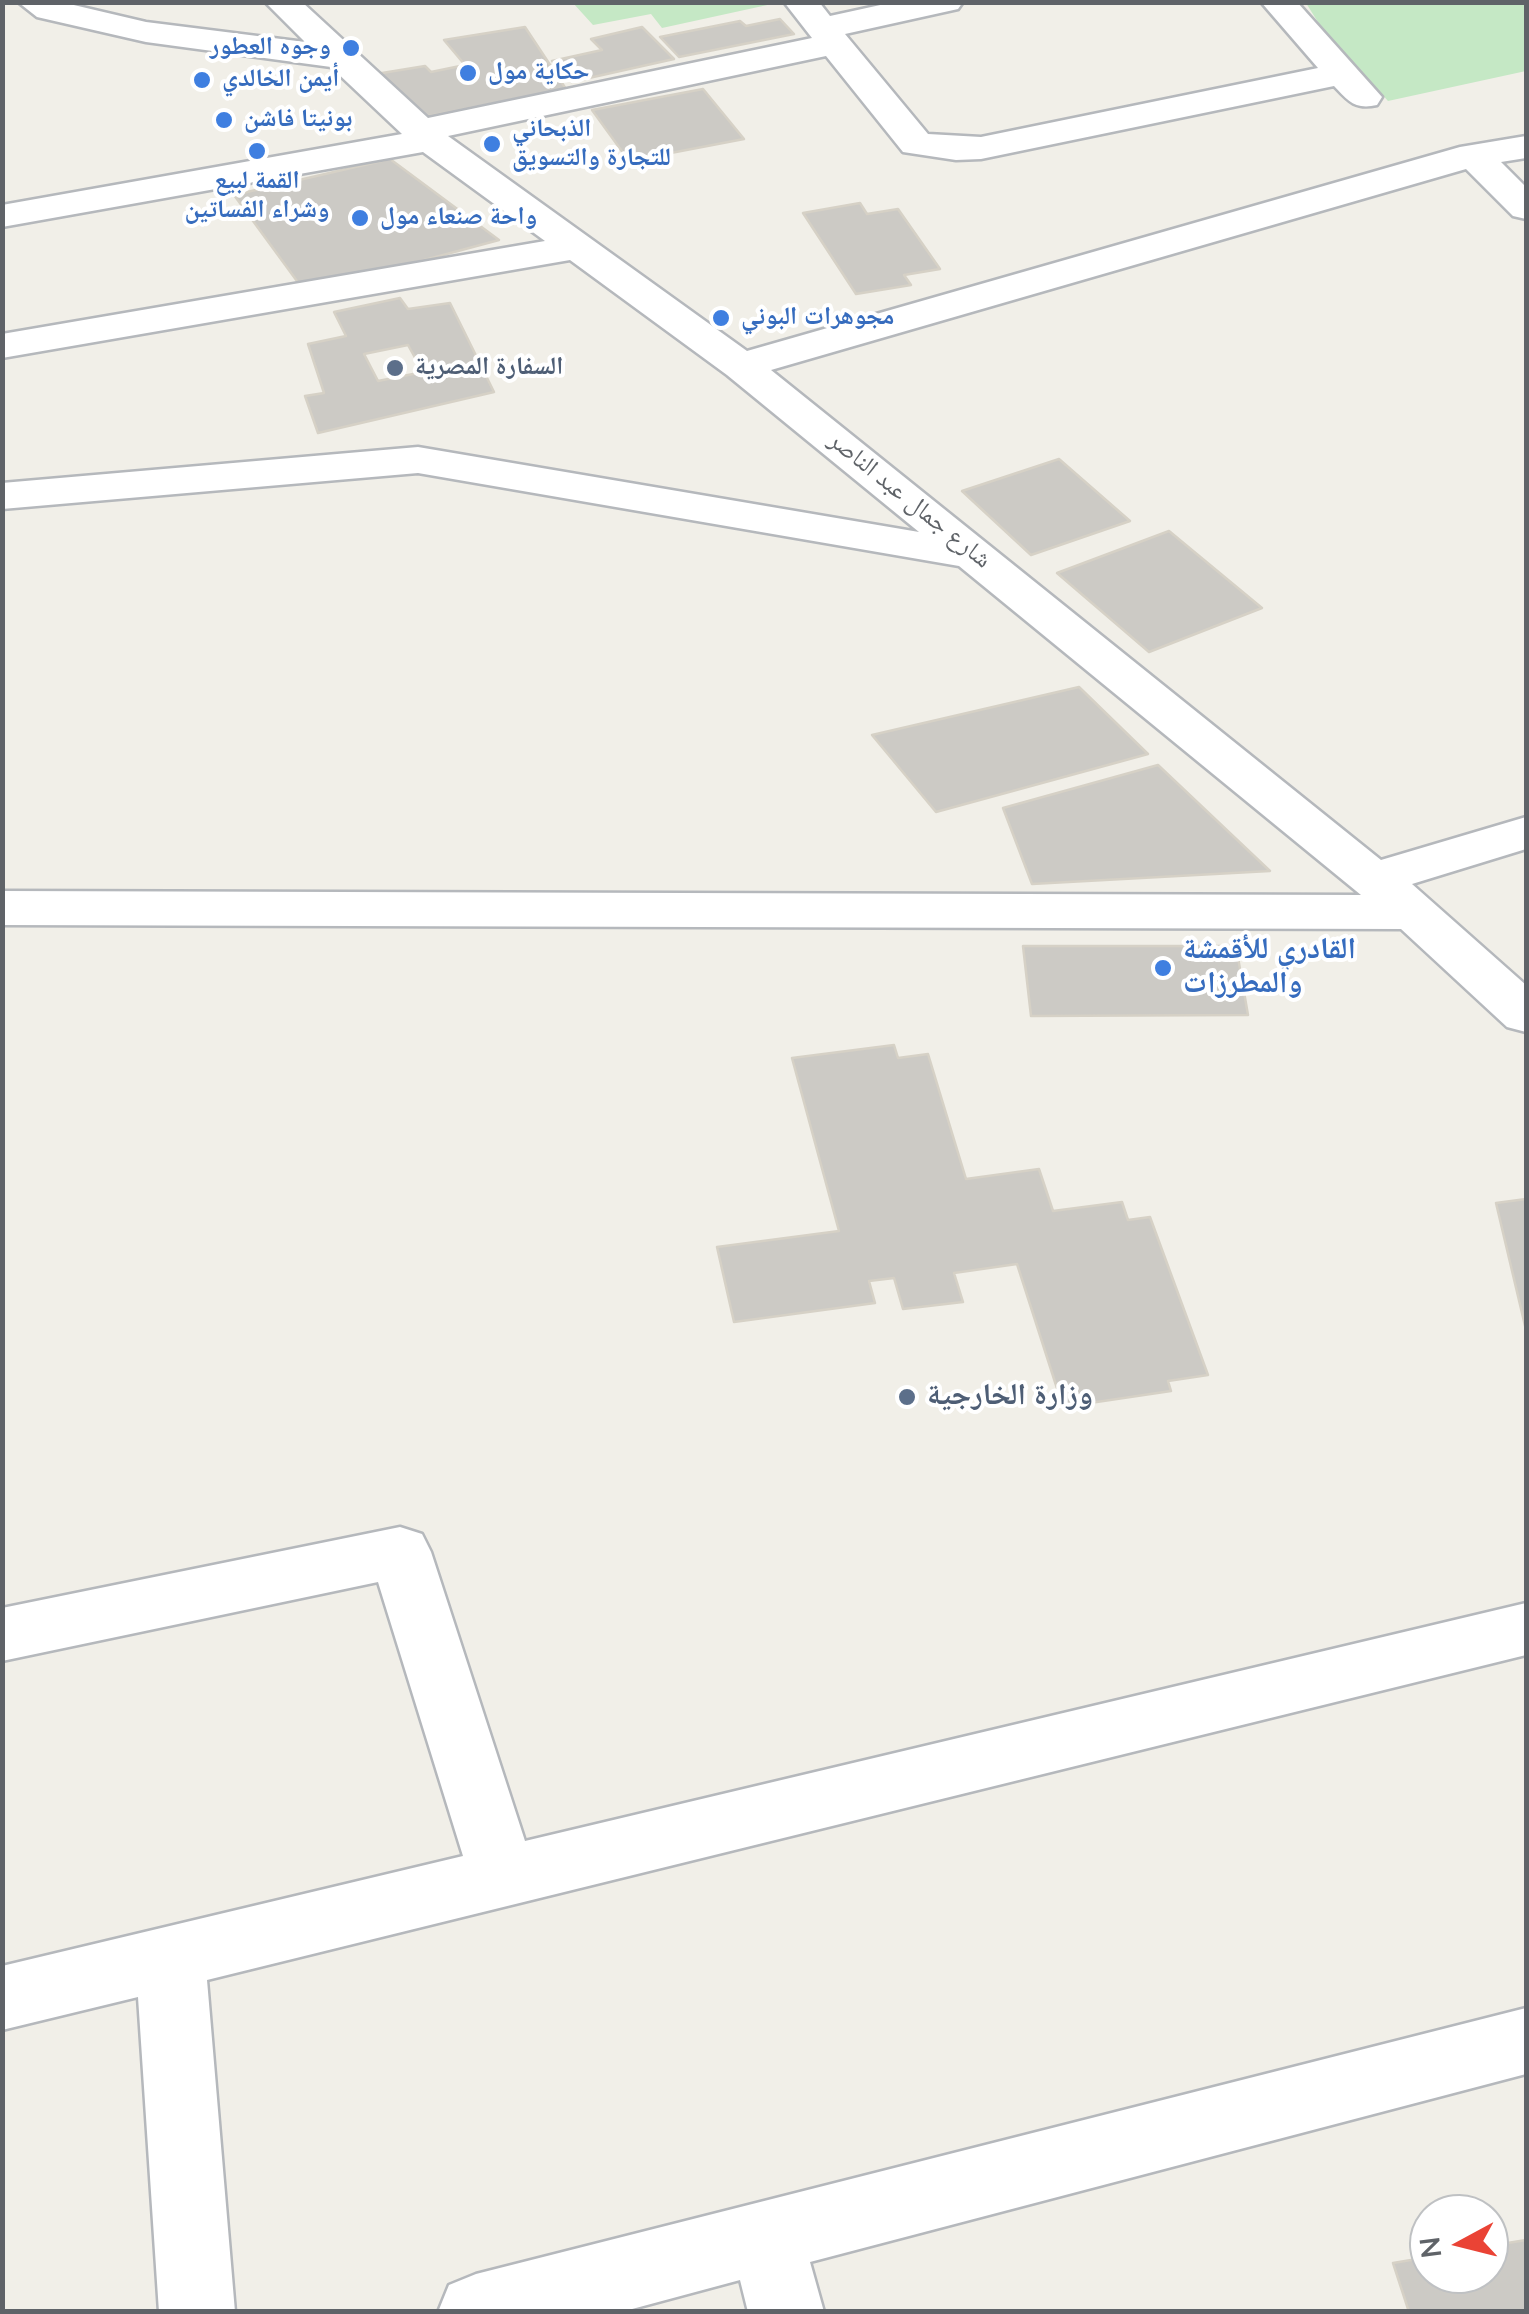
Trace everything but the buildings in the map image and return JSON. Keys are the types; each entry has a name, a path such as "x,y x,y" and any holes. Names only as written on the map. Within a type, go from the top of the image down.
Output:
{"street":[{"path":"35,2 49,10 146,32 343,58"},
{"name":"شارع جمال عبد الناصر","path":"282,2 425,136 741,366 1414,912 1526,1014"},
{"path":"2,216 425,136 819,25 946,2"},
{"path":"819,25 916,144 981,148 1353,86 1278,2"},
{"path":"741,366 1473,155 1526,146"},
{"path":"1473,155 1526,208"},
{"path":"2,346 574,248"},
{"path":"2,496 418,460 976,555"},
{"path":"1373,879 1526,833"},
{"path":"2,908 1414,912"},
{"path":"2,1635 400,1552 503,1877"},
{"path":"2,1998 1526,1629"},
{"path":"170,1959 197,2312"},
{"path":"476,2312 1526,2041"},
{"path":"766,2237 786,2312"}],"green space":[{"path":"573,3 772,4 662,28 651,14 593,25"},
{"path":"1306,3 1526,3 1526,71 1388,101 1321,27"}],"place":[{"name":"وجوه العطور","path":"351,48"},
{"name":"حكاية مول","path":"468,73"},
{"name":"أيمن الخالدي","path":"202,80"},
{"name":"بونيتا فاشن","path":"224,120"},
{"name":"الذبحاني للتجارة والتسويق","path":"492,144"},
{"name":"القمة لبيع وشراء الفساتين","path":"257,151"},
{"name":"واحة صنعاء مول","path":"360,218"},
{"name":"مجوهرات البوني","path":"721,318"},
{"name":"السفارة المصرية","path":"395,368"},
{"name":"القادري للأقمشة والمطرزات","path":"1163,968"},
{"name":"وزارة الخارجية","path":"907,1397"}]}
